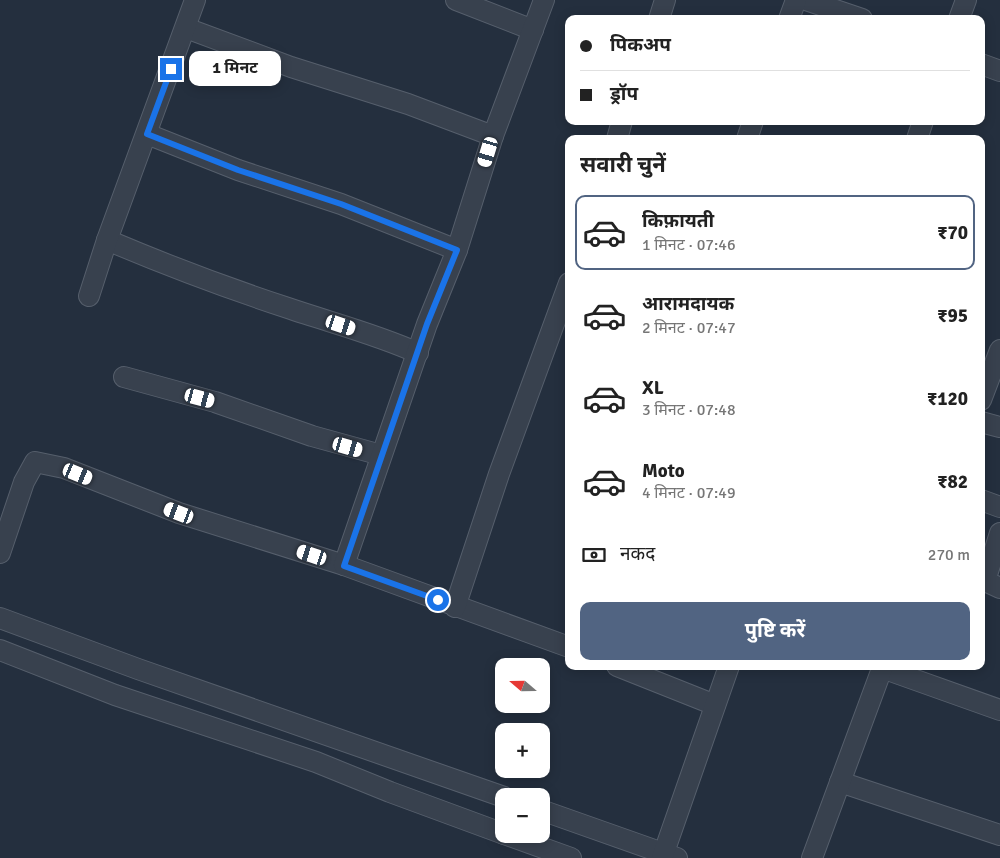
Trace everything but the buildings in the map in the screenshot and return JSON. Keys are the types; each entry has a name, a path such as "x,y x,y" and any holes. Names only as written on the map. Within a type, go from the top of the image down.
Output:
{"street":[{"path":"89,296 107,240 195,0"},
{"path":"456,0 533,30"},
{"path":"344,566 362,519 381,455 457,250 492,136 544,0"},
{"path":"660,15 665,0"},
{"path":"790,15 796,0"},
{"path":"806,0 850,15"},
{"path":"960,15 966,0"},
{"path":"186,28 291,67 408,104 492,136"},
{"path":"985,65 1000,71"},
{"path":"147,134 238,170 341,204 457,250"},
{"path":"107,240 167,264 418,353"},
{"path":"455,607 499,474 565,293"},
{"path":"985,389 1000,350"},
{"path":"124,377 215,402 329,441 381,455"},
{"path":"985,423 1000,427"},
{"path":"0,553 24,482 35,462 64,468 179,513 344,566 565,645"},
{"path":"985,501 1000,507"},
{"path":"985,578 1000,533"},
{"path":"985,581 1000,588"},
{"path":"0,618 138,669 495,794"},
{"path":"0,650 115,695 316,762 495,831"},
{"path":"627,670 715,705"},
{"path":"550,813 668,856 728,670"},
{"path":"812,858 881,670"},
{"path":"890,670 1000,710"},
{"path":"840,782 1000,835"},
{"path":"529,843 571,858"}],"route":[{"path":"171,69 147,134 238,170 404,227 457,250 427,324 381,455 362,519 344,566 438,600"}]}
